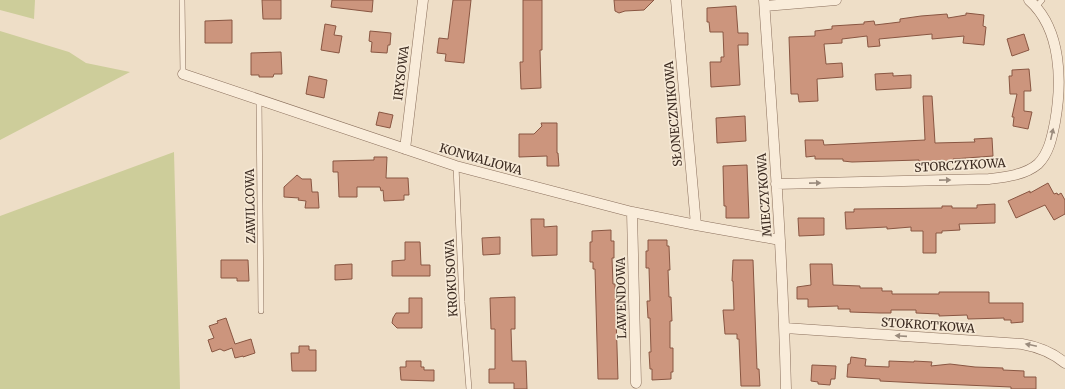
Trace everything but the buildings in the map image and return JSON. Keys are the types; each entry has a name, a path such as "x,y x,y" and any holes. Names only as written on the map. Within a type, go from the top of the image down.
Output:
{"street":[{"name":"IRYSOWA","path":"405,149 423,0"},
{"name":"SŁONECZNIKOWA","path":"676,0 696,226"},
{"path":"764,3 836,0"},
{"name":"STORCZYKOWA","path":"776,184 989,179 1010,176 1032,168 1044,157 1049,146 1059,102 1060,90 1059,67 1050,31 1035,2"},
{"name":"MIECZYKOWA","path":"764,3 780,240 785,328 786,389"},
{"name":"KONWALIOWA","path":"183,74 456,166 632,212 696,226 780,240"},
{"name":"LAWENDOWA","path":"632,212 636,382"},
{"name":"STOKROTKOWA","path":"785,328 1022,344 1035,346 1048,351 1065,363"}],"lane":[{"path":"182,0 183,74"},
{"name":"ZAWILCOWA","path":"259,100 262,311"},
{"name":"KROKUSOWA","path":"456,166 462,302 469,389"}],"green space":[{"path":"0,0 35,0 34,19 0,10"},
{"path":"0,31 69,52 86,63 130,72 0,140"},
{"path":"174,152 180,389 0,389 0,216"}]}
